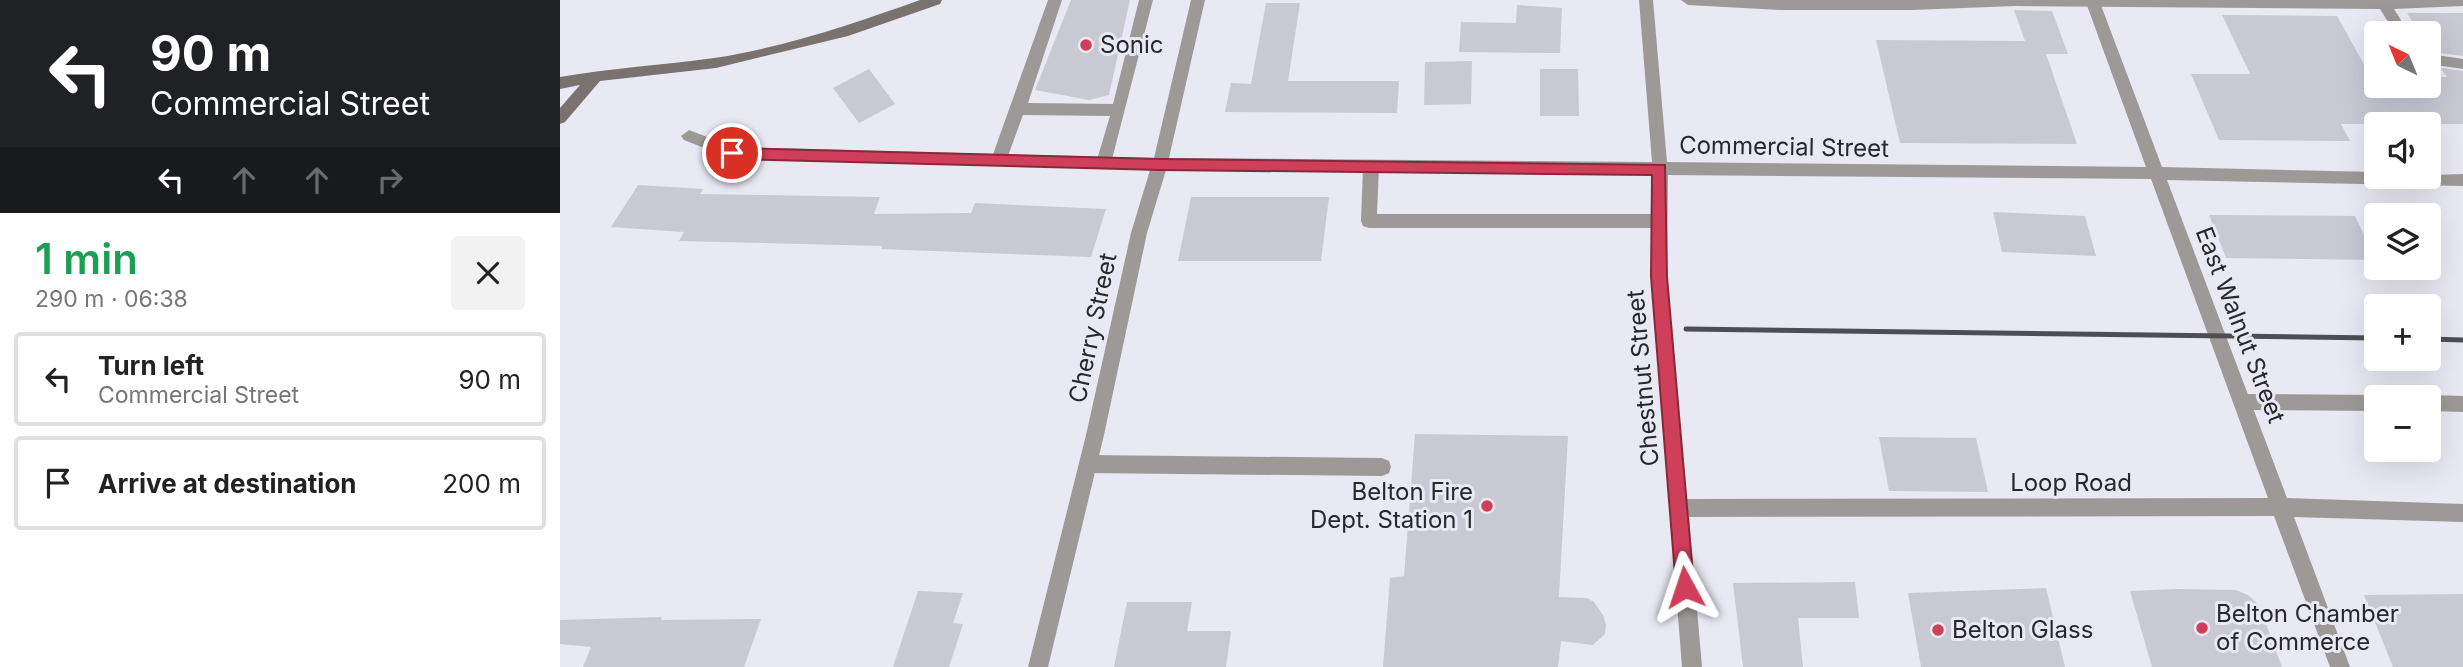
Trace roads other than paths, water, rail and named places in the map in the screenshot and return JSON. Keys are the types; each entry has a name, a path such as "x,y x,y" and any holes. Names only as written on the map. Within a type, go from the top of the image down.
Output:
{"main road":[{"path":"560,83 596,76 716,63 848,31 934,0"},
{"path":"560,118 596,76"}],"street":[{"path":"999,160 1055,0"},
{"path":"1104,163 1146,0"},
{"name":"Cherry Street","path":"1038,667 1088,464 1139,233 1160,164 1198,0"},
{"name":"Chestnut Street","path":"1646,0 1660,169 1659,277 1692,667"},
{"path":"1688,0 1782,5 2092,0 2354,5 2463,1"},
{"name":"East Walnut Street","path":"2092,0 2340,667"},
{"path":"2383,2 2395,21"},
{"path":"2441,61 2463,64"},
{"path":"1018,109 1119,110"},
{"name":"Commercial Street","path":"689,136 732,153 1104,163 2157,173 2463,180"},
{"path":"1371,167 1369,221 1659,221"},
{"path":"2242,402 2364,403"},
{"path":"2441,403 2463,404"},
{"path":"1088,464 1382,467"},
{"name":"Loop Road","path":"1678,508 2281,507 2463,513"}],"railway":[{"path":"1686,329 2364,338"},
{"path":"2441,339 2463,340"}],"place":[{"name":"Sonic","path":"1086,45"},
{"name":"Belton Fire Dept. Station 1","path":"1487,506"},
{"name":"Belton Chamber of Commerce","path":"2202,628"},
{"name":"Belton Glass","path":"1938,630"}]}
